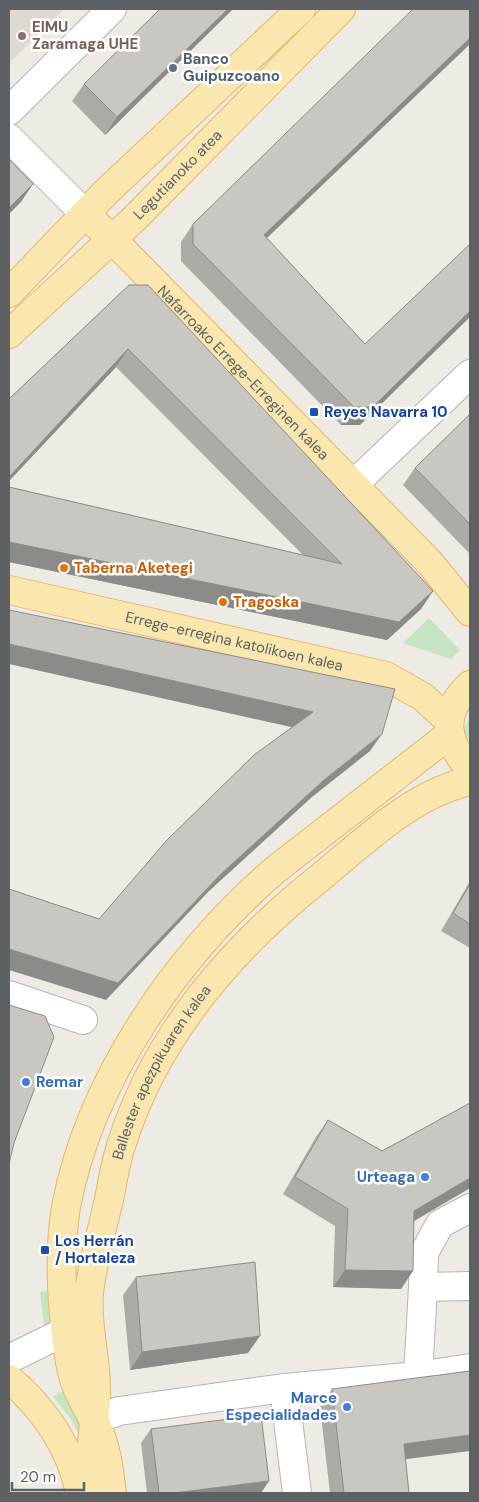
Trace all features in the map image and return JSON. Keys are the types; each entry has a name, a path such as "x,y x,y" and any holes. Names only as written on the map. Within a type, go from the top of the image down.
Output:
{"main road":[{"path":"9,293 85,214 301,9"},
{"name":"Legutianoko atea","path":"9,334 113,240 341,9"},
{"name":"Nafarroako Errege-Erreginen kalea","path":"85,214 354,484 430,563 470,612"},
{"name":"Errege-erregina katolikoen kalea","path":"9,590 386,676 423,697 449,727"},
{"path":"112,1493 106,1449 75,1386 63,1307 66,1207 83,1142 102,1094 134,1039 178,975 219,924 248,894 449,727 460,694 470,685"},
{"path":"449,727 462,761 470,769"},
{"name":"Ballester apezpikuaren kalea","path":"82,1493 90,1461 96,1392 89,1316 89,1292 121,1144 152,1069 176,1028 204,990 276,913 419,801 454,785 470,781"},
{"path":"9,1379 31,1399 59,1437 73,1466 82,1493"}],"street":[{"path":"9,111 112,9"},
{"name":"Nafarroako Errege-Erreginen kalea","path":"9,138 85,214"},
{"path":"354,484 470,374"},
{"path":"9,995 83,1020"},
{"path":"418,1376 424,1253 440,1224 470,1208"},
{"path":"422,1288 470,1286"},
{"path":"9,1359 66,1331 89,1316"},
{"path":"93,1420 119,1412 284,1388 418,1376 470,1368"},
{"path":"284,1388 297,1493"}],"shaded area":[{"name":"EIMU Zaramaga UHE","path":"9,9 64,9 9,63"}],"green space":[{"path":"429,618 460,650 451,659 403,643"},
{"path":"470,712 470,744 465,731"},
{"path":"52,1290 56,1329 45,1334 40,1292"},
{"path":"66,1390 83,1426 81,1440 72,1421 53,1396"}],"building":[{"path":"160,9 228,9 117,117 84,84"},
{"path":"413,9 470,9 470,38 264,235 365,344 470,244 470,311 373,407 354,407 193,244 193,224"},
{"path":"9,159 33,184 9,208"},
{"path":"129,285 148,285 433,591 399,622 9,542 9,487 342,564 128,349 9,477 9,399"},
{"path":"470,414 470,524 415,468"},
{"path":"9,610 395,689 382,734 324,780 220,875 118,983 9,949 9,889 99,919 167,840 254,755 313,712 9,644"},
{"path":"470,884 470,924 453,913"},
{"path":"9,1005 45,1016 54,1037 14,1143 9,1164"},
{"path":"470,1103 470,1178 414,1211 413,1271 345,1270 348,1209 295,1177 328,1120 382,1151"},
{"path":"255,1262 260,1336 142,1352 136,1277"},
{"path":"470,1371 470,1435 404,1444 409,1493 344,1493 332,1389"},
{"path":"261,1415 269,1481 174,1493 159,1493 151,1429"}],"place":[{"name":"EIMU Zaramaga UHE","path":"22,36"},
{"name":"Banco Guipuzcoano","path":"173,68"},
{"name":"Reyes Navarra 10","path":"314,412"},
{"name":"Taberna Aketegi","path":"64,568"},
{"name":"Tragoska","path":"223,602"},
{"name":"Remar","path":"26,1082"},
{"name":"Urteaga","path":"425,1177"},
{"name":"Los Herrán / Hortaleza","path":"45,1250"},
{"name":"Marce Especialidades","path":"347,1407"}]}
